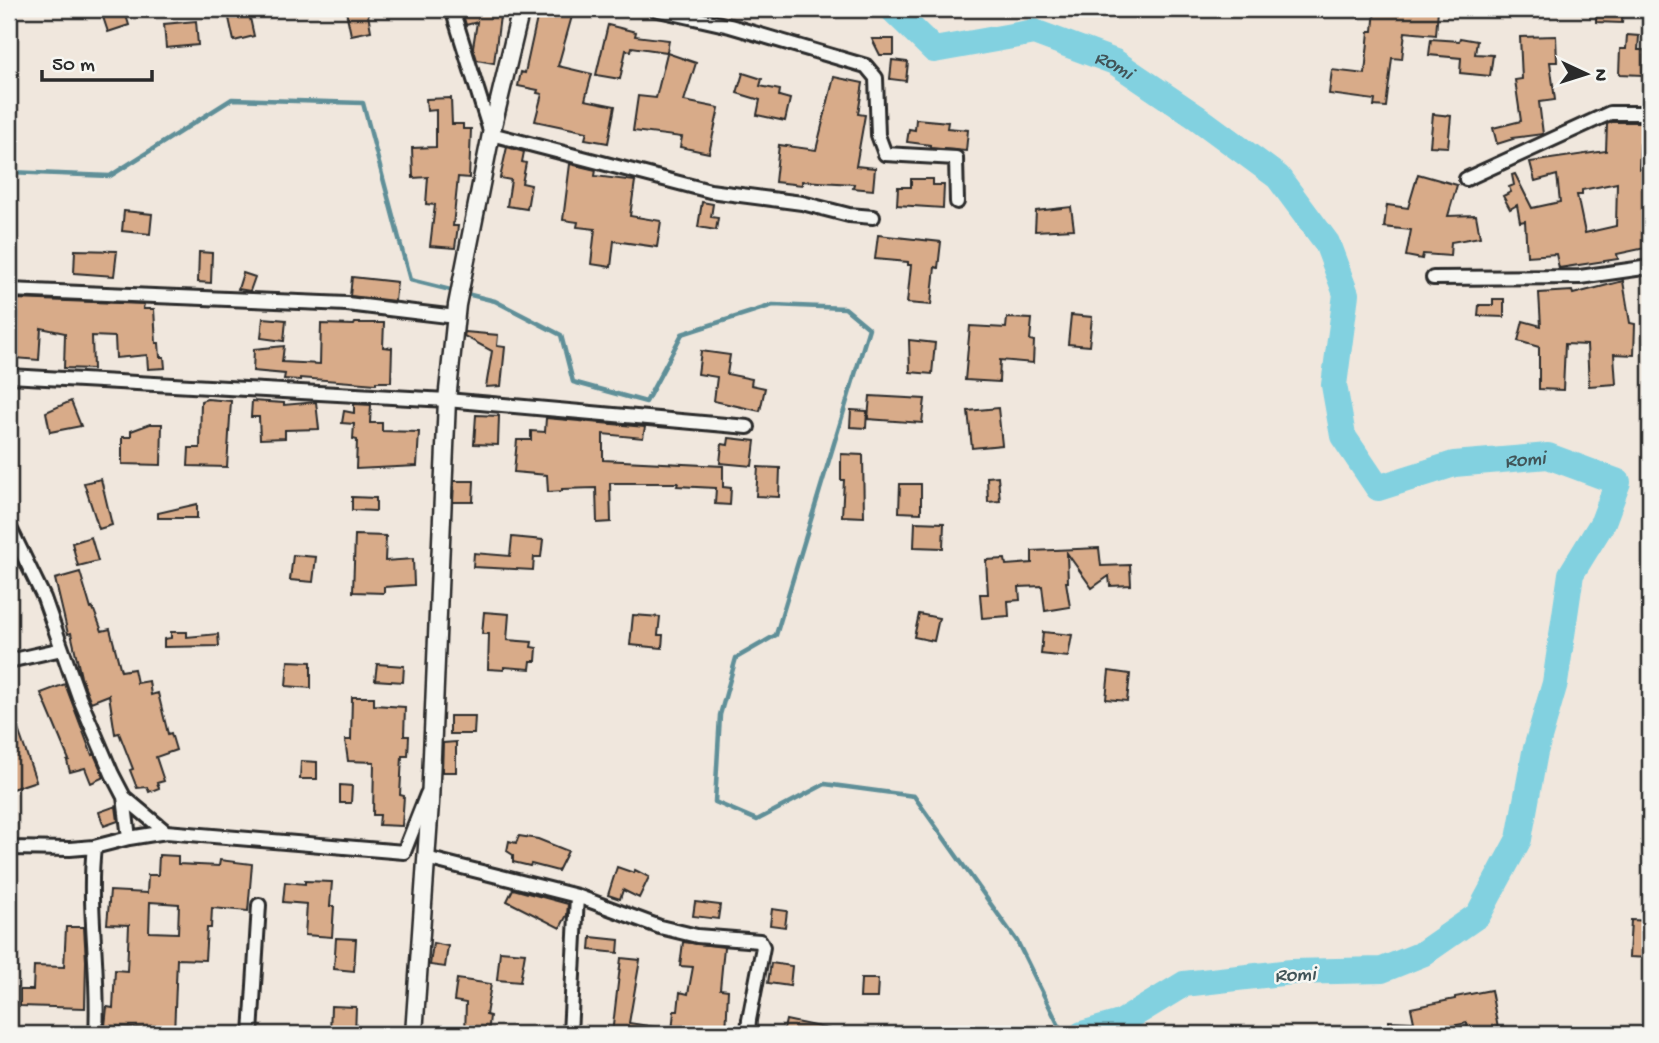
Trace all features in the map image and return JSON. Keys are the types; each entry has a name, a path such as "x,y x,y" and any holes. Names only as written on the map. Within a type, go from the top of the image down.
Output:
{"street":[{"path":"452,9 491,134"},
{"path":"414,1034 430,787 447,401 456,311 491,134 521,9"},
{"path":"654,9 730,26 866,66 876,78 878,135 885,154 956,158 957,202"},
{"path":"1466,179 1609,114 1650,113"},
{"path":"491,134 710,191 802,203 849,215 873,217"},
{"path":"1433,278 1580,276 1650,267"},
{"path":"9,290 456,311"},
{"path":"9,376 447,401 748,427"},
{"path":"9,526 44,598 79,696 124,797 129,838"},
{"path":"9,661 62,649"},
{"path":"9,848 94,847 166,832 404,852 430,787"},
{"path":"124,797 166,832"},
{"path":"94,847 91,877 97,970 96,1034"},
{"path":"426,858 578,896 660,927 697,936 760,940 763,947 748,1020 748,1034"},
{"path":"570,1034 578,896"},
{"path":"251,1034 259,905"}],"building":[{"path":"124,9 129,25 108,32 102,14"},
{"path":"227,9 248,9 254,36 234,41"},
{"path":"367,9 371,31 351,35 346,11"},
{"path":"539,9 574,9 558,66 592,74 585,100 615,106 608,143 585,139 587,132 535,121 542,94 537,93 538,90 518,86 521,72 525,73"},
{"path":"1375,9 1438,9 1436,35 1405,32 1402,59 1392,58 1386,107 1374,106 1375,100 1329,94 1332,70 1365,74 1369,31 1373,31"},
{"path":"1596,9 1623,9 1622,23 1596,22"},
{"path":"462,11 500,16 494,63 477,60 473,47 477,22 466,25"},
{"path":"196,21 198,45 166,48 164,24"},
{"path":"608,25 636,32 635,36 669,40 667,52 632,47 631,51 626,50 620,79 596,75"},
{"path":"1627,35 1639,36 1638,50 1644,50 1643,75 1619,74 1620,49 1626,49"},
{"path":"1556,36 1557,62 1550,62 1555,100 1539,102 1543,134 1512,138 1497,144 1493,128 1521,121 1515,80 1522,79 1520,37"},
{"path":"1460,38 1477,41 1475,54 1493,55 1490,76 1460,73 1461,58 1429,55 1431,39 1459,41"},
{"path":"872,39 894,39 894,55 880,55"},
{"path":"667,53 696,63 684,101 719,108 709,153 680,147 682,137 633,131 638,96 656,98"},
{"path":"892,60 908,62 906,81 890,79"},
{"path":"743,73 762,79 760,86 780,90 779,96 790,99 785,121 757,115 760,100 737,93"},
{"path":"834,77 863,83 858,114 865,115 856,166 875,168 873,190 853,188 854,184 802,181 802,185 775,182 779,145 816,150"},
{"path":"451,98 452,124 463,124 463,129 471,129 469,178 458,177 453,226 458,226 455,248 430,246 435,205 426,204 428,177 413,178 412,148 436,147 436,110 427,111 426,99"},
{"path":"1433,114 1451,116 1448,147 1430,146"},
{"path":"916,119 948,122 947,128 968,130 966,151 930,148 930,145 907,142 909,129 915,130"},
{"path":"1645,122 1644,144 1640,144 1639,169 1650,169 1650,211 1645,211 1650,247 1617,254 1618,259 1559,268 1556,254 1527,256 1525,221 1520,222 1517,205 1510,209 1503,196 1511,192 1509,187 1514,185 1512,175 1515,174 1532,208 1560,202 1557,175 1535,181 1530,162 1606,151 1607,124","holes":["1617,183 1616,226 1585,233 1577,195 1582,195 1582,190"]},
{"path":"507,147 524,152 522,162 526,163 522,183 531,185 527,209 507,206 511,180 500,178"},
{"path":"570,164 596,170 595,176 635,181 630,216 661,221 657,247 614,241 611,267 591,264 595,229 577,227 578,222 563,220"},
{"path":"1418,174 1457,185 1448,216 1476,215 1480,237 1451,242 1450,256 1423,254 1422,259 1406,256 1411,230 1384,227 1387,205 1408,208"},
{"path":"911,179 933,179 933,185 944,185 943,208 897,205 898,187 911,187"},
{"path":"702,202 713,204 711,217 718,218 716,230 698,227"},
{"path":"1071,207 1074,229 1035,231 1036,211"},
{"path":"124,211 152,214 150,234 122,231"},
{"path":"878,235 941,242 931,305 907,303 911,265 908,265 908,262 875,259"},
{"path":"75,250 117,251 114,276 74,273"},
{"path":"199,252 212,253 211,283 198,282"},
{"path":"243,273 255,277 250,291 238,289"},
{"path":"352,277 397,282 395,301 350,296"},
{"path":"1623,281 1630,323 1635,324 1634,355 1614,354 1616,384 1589,386 1587,345 1565,344 1563,390 1539,389 1539,347 1518,341 1523,321 1541,326 1539,293 1572,291 1573,294"},
{"path":"15,299 144,304 143,309 154,309 156,343 159,343 160,357 164,357 165,368 148,369 147,355 116,358 115,337 92,336 93,369 64,368 65,333 41,328 39,360 15,358 18,313 14,312"},
{"path":"1493,299 1504,299 1504,317 1478,316 1479,305 1493,305"},
{"path":"1071,315 1092,317 1089,346 1068,344"},
{"path":"263,318 286,320 284,341 261,338"},
{"path":"1007,318 1032,319 1030,340 1034,341 1033,363 1000,360 999,382 965,380 970,326 1006,328"},
{"path":"384,323 383,347 392,348 391,382 376,384 284,379 285,374 253,371 254,349 284,346 282,362 320,364 321,324"},
{"path":"465,332 498,335 497,346 505,347 501,386 486,387 492,351 464,336"},
{"path":"909,340 935,343 932,374 910,372"},
{"path":"701,351 730,355 727,374 752,379 751,385 765,388 760,411 714,401 717,377 698,374"},
{"path":"870,396 925,399 922,423 868,419"},
{"path":"71,401 81,426 50,432 46,412"},
{"path":"201,401 231,401 227,467 188,466 189,448 200,448"},
{"path":"252,401 284,405 316,402 319,429 285,430 285,438 260,439 259,417 251,417"},
{"path":"354,404 371,405 370,423 382,423 382,431 419,432 417,466 356,469 357,440 353,439 354,424 342,423 344,411 354,413"},
{"path":"998,408 1002,445 972,448 968,411"},
{"path":"851,410 867,411 866,428 850,427"},
{"path":"476,415 499,416 498,445 474,444"},
{"path":"546,418 645,427 643,438 603,434 603,460 723,466 723,487 731,488 730,505 715,504 716,488 677,486 678,483 610,483 611,522 597,523 596,488 548,492 547,475 514,472 517,440 531,440 531,431 545,432"},
{"path":"150,424 162,424 161,465 122,464 122,437 131,437 131,431"},
{"path":"729,438 755,441 752,466 720,463 722,444 728,445"},
{"path":"841,454 863,455 864,517 842,516 844,480 841,480"},
{"path":"758,467 780,468 779,497 756,496"},
{"path":"998,476 1000,501 988,502 987,477"},
{"path":"101,479 112,525 99,529 84,483"},
{"path":"454,481 474,481 473,502 453,502"},
{"path":"900,484 921,484 921,513 899,512"},
{"path":"352,497 376,498 376,511 352,510"},
{"path":"197,504 197,518 158,518 158,513"},
{"path":"915,522 944,523 943,548 914,547"},
{"path":"355,535 386,536 385,561 413,559 414,585 384,587 384,593 353,592"},
{"path":"91,537 98,561 78,566 72,543"},
{"path":"512,537 543,540 541,557 534,557 533,570 473,567 474,553 510,556"},
{"path":"1099,548 1101,566 1130,565 1131,585 1110,586 1109,576 1092,588 1067,553 1066,582 1070,607 1045,611 1042,586 1019,587 1020,600 1008,601 1009,616 982,618 980,594 988,594 986,560 1005,559 1006,565 1032,563 1032,551"},
{"path":"293,555 316,557 313,582 290,580"},
{"path":"80,572 91,609 93,608 102,631 110,629 121,671 134,669 137,683 149,681 151,695 158,693 168,734 171,733 176,750 156,757 164,781 157,783 159,788 149,792 147,787 137,788 130,770 133,769 119,733 115,734 109,695 91,702 81,677 55,579"},
{"path":"484,612 509,614 507,640 532,642 531,647 537,648 536,661 531,661 530,669 488,669 489,634 482,634"},
{"path":"919,614 939,618 934,641 914,637"},
{"path":"633,615 660,617 658,635 663,635 662,648 630,645"},
{"path":"171,632 187,632 187,637 218,634 219,646 164,647 164,639 171,638"},
{"path":"1043,632 1072,635 1068,657 1041,654"},
{"path":"288,661 311,662 311,688 286,686"},
{"path":"377,664 404,666 403,682 375,680"},
{"path":"1109,671 1130,674 1127,701 1106,699"},
{"path":"65,684 92,755 94,754 104,777 91,783 85,768 70,772 69,760 41,693"},
{"path":"352,697 374,697 374,705 405,707 404,736 409,736 408,756 402,756 402,826 379,825 380,815 373,815 374,762 348,761 345,740 351,740"},
{"path":"9,707 36,781 9,790"},
{"path":"450,716 475,716 474,734 450,734"},
{"path":"456,742 456,772 442,772 443,743"},
{"path":"301,761 317,762 317,779 300,779"},
{"path":"340,785 352,786 351,803 340,803"},
{"path":"116,806 118,821 104,826 99,812"},
{"path":"519,836 538,839 568,851 558,871 513,862 513,855 507,851 509,841 516,843"},
{"path":"159,855 178,856 178,864 219,866 220,860 252,864 248,911 212,908 211,928 207,928 205,960 177,959 174,1034 152,1034 152,1029 105,1026 107,1007 113,1008 115,970 127,971 129,925 107,924 110,891 147,893 148,875 158,875","holes":["150,902 179,904 178,933 149,932"]},
{"path":"617,867 634,873 635,870 649,877 639,898 623,890 620,899 608,895"},
{"path":"305,881 332,882 332,937 305,935 307,904 283,902 285,882 305,884"},
{"path":"513,889 568,904 567,915 560,928 507,901"},
{"path":"695,902 720,905 718,919 693,916"},
{"path":"772,909 787,911 785,927 770,925"},
{"path":"1631,920 1650,921 1650,958 1629,957"},
{"path":"66,927 84,927 85,1008 20,1006 20,990 33,990 34,966 64,967"},
{"path":"591,937 619,940 618,953 590,950"},
{"path":"336,938 356,939 354,971 334,969"},
{"path":"683,942 724,947 720,989 728,990 726,1034 672,1032 674,1011 678,1011 680,992 688,994 693,967 680,966"},
{"path":"433,943 448,946 445,967 430,965"},
{"path":"500,951 525,953 520,982 497,980"},
{"path":"621,958 640,960 629,1023 656,1027 656,1034 612,1034"},
{"path":"771,963 792,966 790,986 768,983"},
{"path":"457,979 491,984 486,1015 490,1016 488,1034 465,1034 466,1003 454,1001"},
{"path":"861,979 878,979 877,998 860,998"},
{"path":"1491,990 1499,1034 1468,1034 1467,1023 1413,1034 1389,1034 1389,1021 1414,1022 1411,1008"},
{"path":"331,1006 356,1007 355,1034 330,1034"},
{"path":"786,1020 829,1029 828,1034 783,1034"}],"waterway":[{"name":"Romi","path":"892,9 934,50 1034,32 1115,62 1278,177 1327,243 1346,294 1334,385 1343,436 1378,488 1454,464 1548,456 1618,482 1603,522 1571,574 1555,683 1535,752 1519,839 1478,915 1422,954 1382,970 1291,972 1184,984 1120,1023 1082,1034"},
{"path":"9,172 110,176 232,99 363,103 410,280 495,301 561,335 573,382 646,402 682,334 773,305 845,308 869,328 776,635 736,658 720,715 715,802 757,820 825,784 914,796 1017,941 1063,1034"}]}
